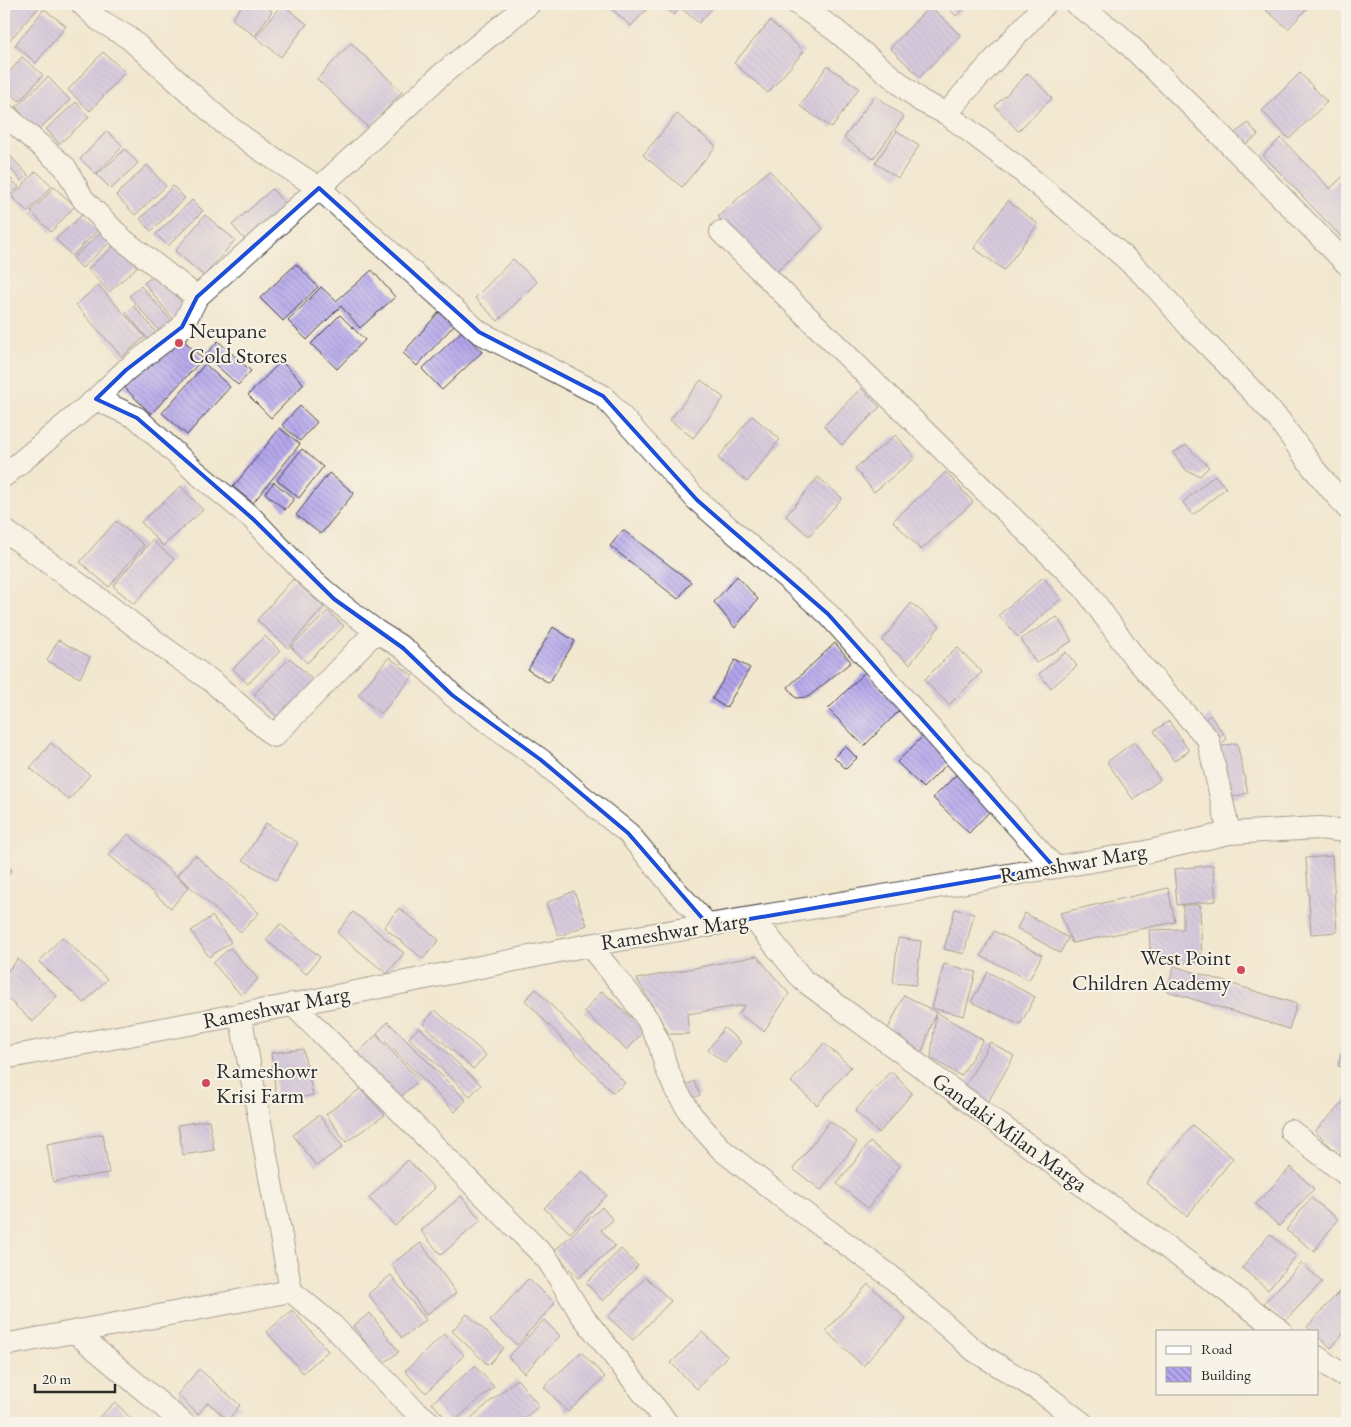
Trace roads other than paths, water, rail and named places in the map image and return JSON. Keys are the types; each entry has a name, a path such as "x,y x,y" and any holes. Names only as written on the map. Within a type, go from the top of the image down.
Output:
{"street":[{"path":"82,4 99,20 130,38 225,124 319,188 480,332 602,396 697,500 828,614 1054,867"},
{"path":"4,476 96,399 126,370 182,327 197,297 441,75 529,4"},
{"path":"798,4 835,30 921,101 947,114 1018,168 1123,256 1154,285 1190,327 1279,420 1314,469 1347,508"},
{"path":"947,114 1045,4"},
{"path":"1076,4 1119,35 1204,118 1347,264"},
{"path":"4,114 65,167 83,199 122,239 197,297"},
{"path":"721,232 1085,589 1134,657 1208,739 1229,833"},
{"path":"96,399 137,418 196,472 253,518 304,573 326,592 376,631 403,648 470,710 541,760 578,794 628,833 650,861 709,926"},
{"path":"4,530 213,682 274,736 376,631"},
{"name":"Rameshwar Marg","path":"4,1058 292,1004 590,945 1146,852 1229,833 1319,828 1347,831"},
{"name":"Gandaki Milan Marga","path":"752,918 803,980 1280,1330"},
{"path":"590,945 648,1020 660,1045 666,1067 676,1090 692,1116 722,1150 786,1200 889,1275 976,1351 1040,1391 1082,1423"},
{"path":"292,1004 548,1260 581,1314 667,1423"},
{"path":"240,1014 291,1291 332,1325 410,1406 430,1423"},
{"path":"1291,1131 1347,1175"},
{"path":"4,1345 291,1291"},
{"path":"75,1332 183,1423"},
{"path":"1318,1358 1339,1373 1347,1375"}],"place":[{"name":"Neupane Cold Stores","path":"179,343"},
{"name":"West Point Children Academy","path":"1241,970"},
{"name":"Rameshowr Krisi Farm","path":"206,1083"}]}
